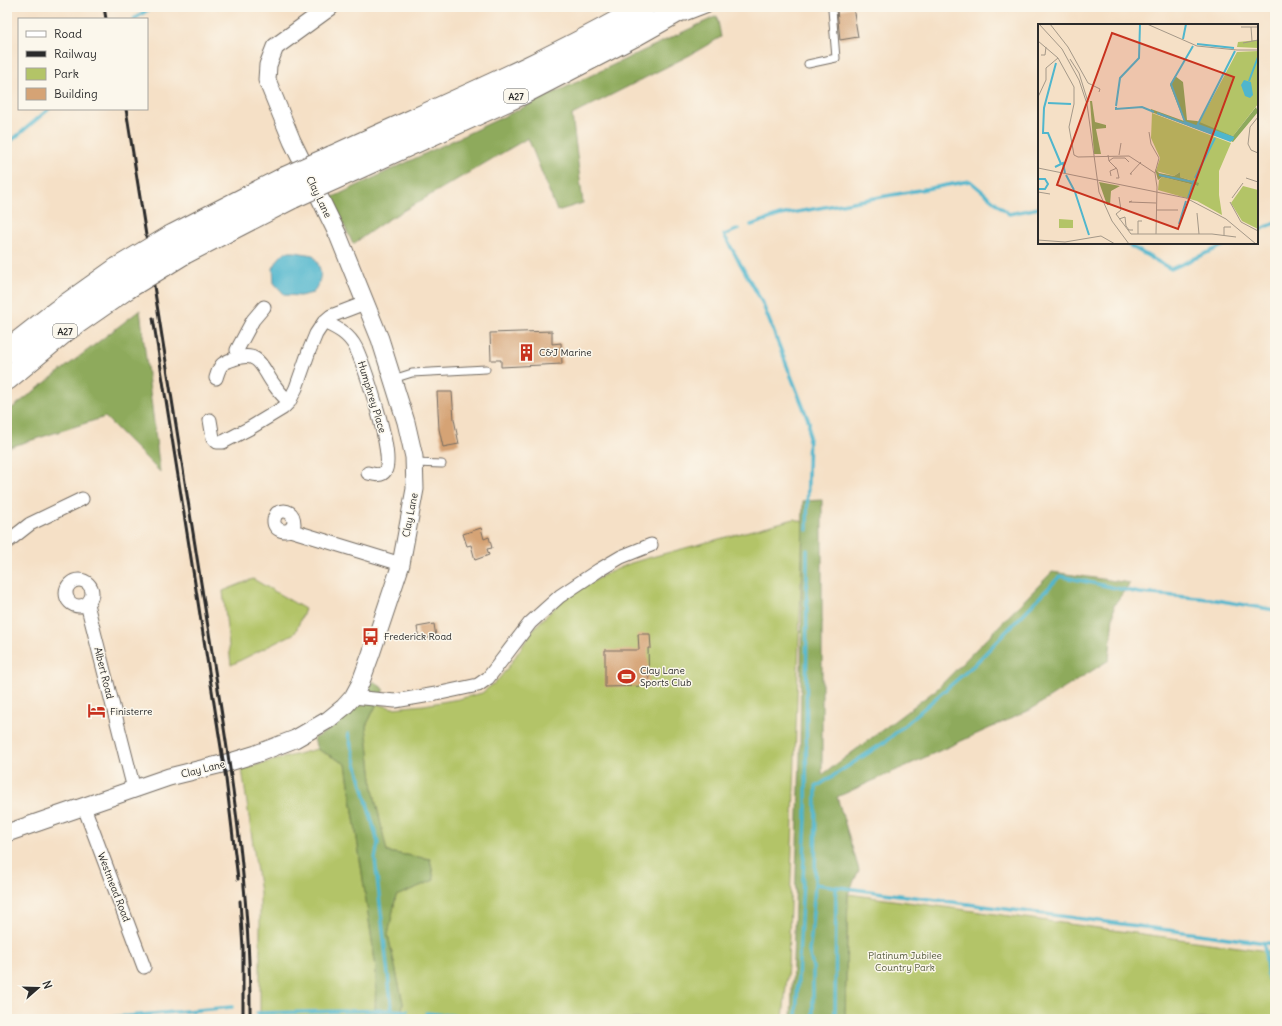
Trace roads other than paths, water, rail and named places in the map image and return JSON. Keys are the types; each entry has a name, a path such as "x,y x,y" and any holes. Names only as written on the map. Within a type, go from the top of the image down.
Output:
{"highway":[{"name":"A27","path":"7,351 58,311 122,278 184,253 293,197 337,166 615,23 643,7"},
{"name":"A27","path":"7,379 65,331 122,278 172,236 285,178 337,166 523,93 685,7"}],"street":[{"name":"Clay Lane","path":"7,833 169,777 250,756 295,739 328,720 344,707 353,697 371,654 401,564 415,490 414,457 406,422 380,339 338,235 292,141 267,80 268,64 275,47 330,7"},
{"path":"210,420 213,438 217,442 223,442 283,408 289,402 296,388 316,334 324,322 331,316 365,303"},
{"path":"239,357 237,350 253,320 264,307"},
{"name":"Humphrey Place","path":"324,322 337,328 352,340 356,348 384,435 387,458 385,472 380,475 368,473"},
{"path":"216,378 220,366 223,363 239,357 251,357 260,362 274,385 289,402"},
{"path":"7,542 30,524 82,499"},
{"path":"290,530 401,564"},
{"path":"353,697 395,701 478,685 488,678 530,623 560,596 621,557 651,545"},
{"name":"Albert Road","path":"87,604 134,789"},
{"name":"Westmead Road","path":"84,807 144,967"}],"lane":[{"path":"636,34 711,7"},
{"path":"808,64 836,58 832,7"},
{"path":"392,380 412,373 486,369"},
{"path":"414,463 442,464"}],"water":[{"path":"285,252 313,255 319,265 320,278 319,283 313,293 300,296 285,295 274,283 273,268"}],"waterway":[{"path":"136,18 152,7"},
{"path":"11,141 48,110"},
{"path":"751,225 780,215 970,181 1009,214 1038,208"},
{"path":"1258,231 1275,223"},
{"path":"739,229 724,235 762,302 809,422 807,530"},
{"path":"1127,244 1171,269 1227,244"},
{"path":"796,1019 806,819 807,550"},
{"path":"813,1019 813,968 809,951 815,884 816,787 885,742 974,665 1060,576 1139,593 1210,599 1275,610"},
{"path":"348,734 378,843 375,859 392,1010"},
{"path":"815,884 1275,944"},
{"path":"835,1019 836,887"},
{"path":"1264,943 1268,979"},
{"path":"73,1019 129,1016 232,1007"},
{"path":"257,1013 407,1011"},
{"path":"426,1013 488,1019"}],"railway":[{"path":"104,7 106,18"},
{"path":"126,110 236,809 246,914 250,1019"},
{"path":"153,318 226,779 238,879"},
{"path":"240,901 243,948 243,1019"}],"place":[{"name":"C&J Marine","path":"526,352"},
{"name":"Frederick Road","path":"371,636"},
{"name":"Clay Lane Sports Club","path":"627,676"},
{"name":"Finisterre","path":"97,711"}],"park label":[{"name":"Platinum Jubilee Country Park","path":"905,960"}]}
